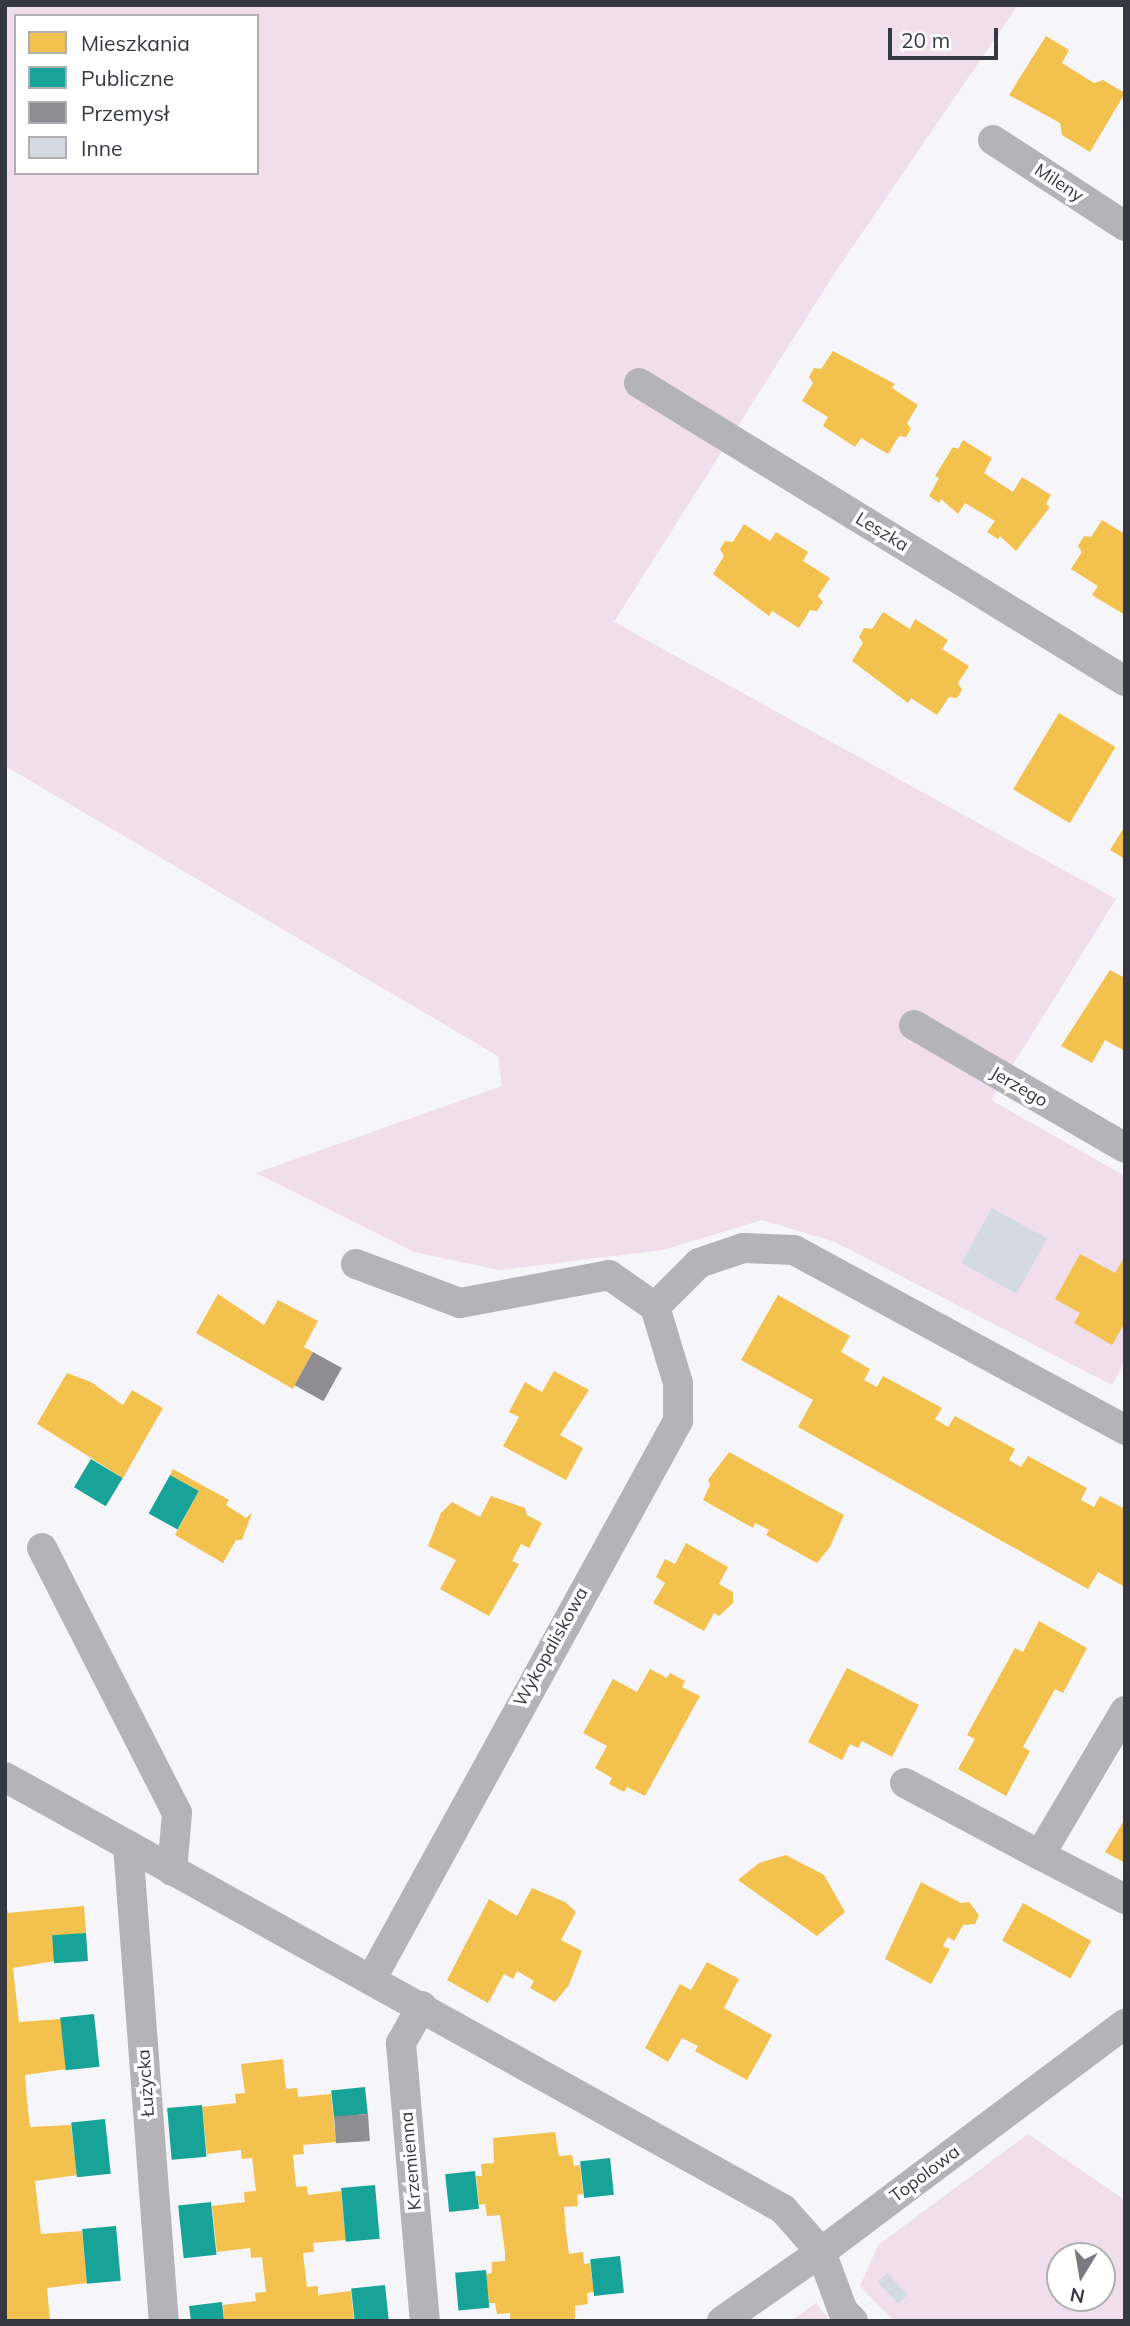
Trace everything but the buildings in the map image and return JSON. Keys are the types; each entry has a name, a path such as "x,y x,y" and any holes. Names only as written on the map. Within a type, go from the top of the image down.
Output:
{"street":[{"name":"Mileny","path":"993,140 1125,226"},
{"name":"Leszka","path":"639,383 1125,681"},
{"name":"Jerzego","path":"914,1025 1125,1148"},
{"path":"356,1264 460,1303 610,1275 655,1307 699,1263 743,1248 794,1250 1125,1430"},
{"name":"Wykopaliskowa","path":"372,1978 678,1421 678,1383 655,1307"},
{"path":"42,1548 177,1813 172,1871"},
{"path":"1040,1854 1125,1711"},
{"path":"5,1777 172,1871 372,1978 783,2209 821,2252 843,2311 853,2321"},
{"path":"905,1783 1125,1899"},
{"name":"Łużycka","path":"128,1845 164,2321"},
{"name":"Krzemienna","path":"422,2006 401,2043 425,2321"},
{"name":"Topolowa","path":"722,2321 821,2252 1125,2024"}],"shaded area":[{"path":"5,5 1018,5 836,271 614,622 1116,899 991,1100 1125,1176 1125,1361 1112,1385 835,1242 762,1220 663,1250 499,1270 414,1252 256,1173 502,1086 498,1056 5,766"},
{"path":"1028,2134 1125,2200 1125,2321 894,2321 860,2286 878,2245"},
{"path":"816,2303 830,2321 791,2321"}]}
